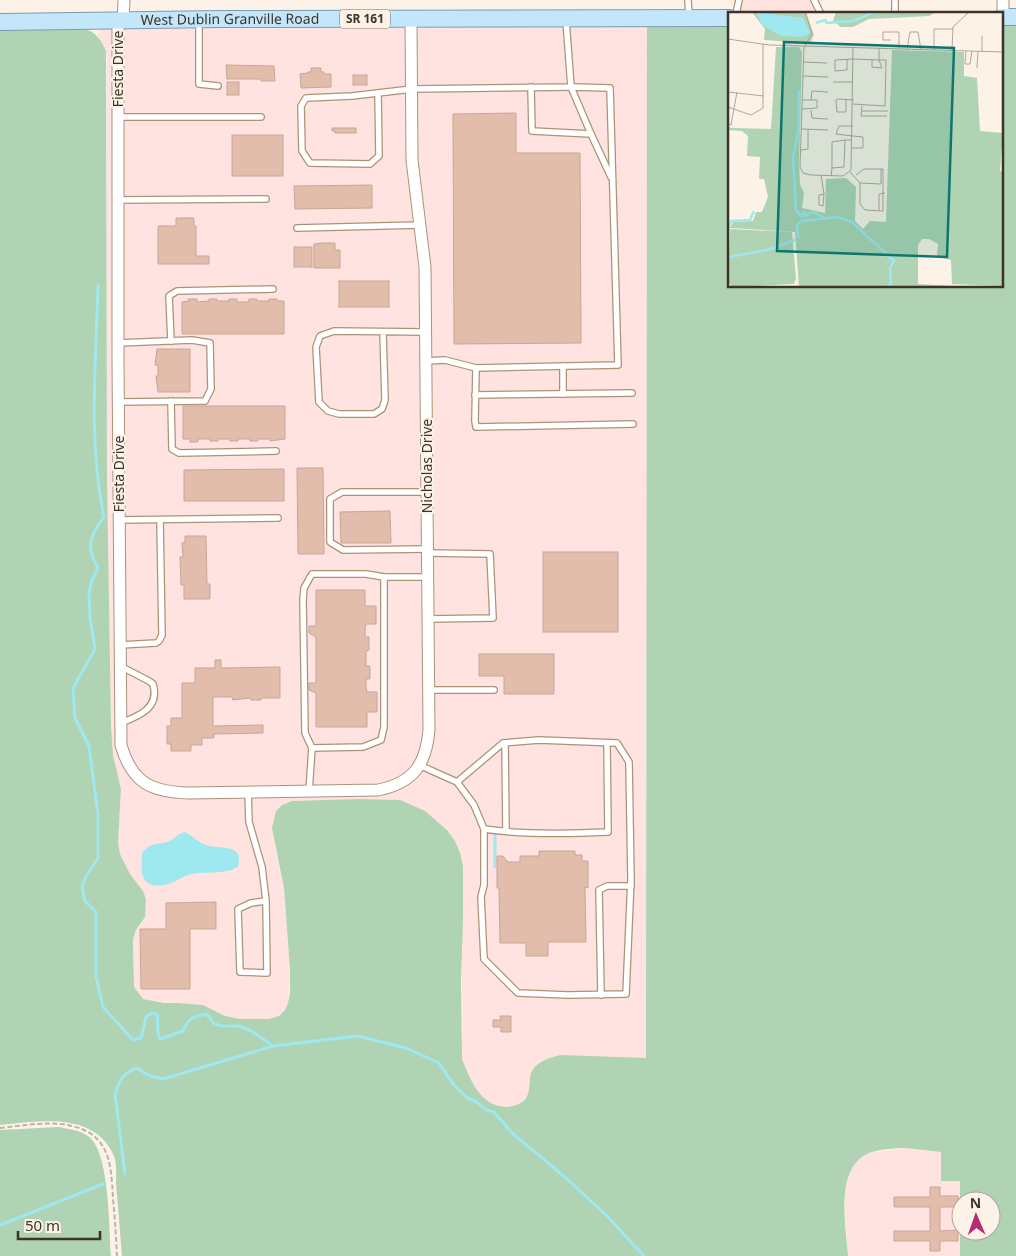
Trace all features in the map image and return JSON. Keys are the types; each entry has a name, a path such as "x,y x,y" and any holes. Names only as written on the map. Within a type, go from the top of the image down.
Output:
{"main road":[{"name":"West Dublin Granville Road","path":"0,22 199,19 728,18"}],"street":[{"name":"Fiesta Drive","path":"124,0 120,21 118,117 118,402 122,745 125,758 131,770 150,786 163,791 175,793 280,792"},
{"name":"Nicholas Drive","path":"280,792 366,791 390,788 411,776 425,757 428,744 428,492 425,267 412,160 412,19"}],"lane":[{"path":"688,0 689,18"},
{"path":"814,0 820,12"},
{"path":"565,18 572,87 612,180"},
{"path":"199,19 199,84 218,86"},
{"path":"530,87 532,131 591,134"},
{"path":"378,93 379,156 370,164 310,163 302,151 301,106 306,98 412,89 610,88 618,365 476,368 445,360 426,361"},
{"path":"118,117 261,117"},
{"path":"118,200 266,199"},
{"path":"297,228 421,225"},
{"path":"171,340 169,296 177,290 273,289"},
{"path":"383,332 385,400 382,409 374,414 339,414 328,411 319,402 316,347 320,336 334,331 426,332"},
{"path":"118,343 171,340 192,340 210,343 211,389 205,401 118,402"},
{"path":"563,366 563,394"},
{"path":"476,368 476,427 633,424"},
{"path":"475,396 632,393"},
{"path":"171,401 172,449 180,452 276,451"},
{"path":"428,492 342,492 330,499 330,542 343,550 490,554 493,618 428,620"},
{"path":"119,520 278,518"},
{"path":"120,644 156,643 162,635 160,520"},
{"path":"309,791 312,748 305,733 302,600 304,588 312,574 428,577"},
{"path":"312,748 363,747 381,740 384,727 384,577"},
{"path":"120,666 153,684 155,694 149,709 121,723"},
{"path":"429,690 494,690"},
{"path":"419,765 457,782 474,805 484,828 484,885 481,898 484,959 518,993 568,995 626,994 631,886 629,762 617,743 539,740 505,743 457,782"},
{"path":"505,743 506,831"},
{"path":"484,828 506,831 608,832 607,743"},
{"path":"248,792 249,822 262,867 266,902 267,972 240,972 238,909 251,903 266,902"},
{"path":"601,995 600,890 602,887 607,886 631,886"}],"path":[{"path":"0,1128 31,1124 61,1124 90,1133 100,1141 107,1153 112,1171 117,1256"}],"shaded area":[{"path":"734,0 822,0 822,12 734,12"},
{"path":"104,18 647,24 646,1059 529,1080 530,1089 527,1097 521,1103 511,1107 501,1107 489,1102 477,1091 462,1059 461,949 463,918 460,853 455,841 447,830 425,811 385,799 292,801 273,837 284,888 290,969 288,1003 285,1010 279,1016 269,1019 240,1019 225,1016 203,1005 143,999 134,987 133,939 136,930 142,924 146,899 120,854 118,843 121,789 113,755 111,726 107,478 107,59 106,50 98,36"},
{"path":"906,1148 941,1152 960,1181 960,1191 951,1191 951,1241 960,1241 960,1256 848,1256 845,1191 849,1174 854,1164 865,1155"}],"green space":[{"path":"1004,22 1016,22 1016,1256 960,1256 960,1241 1001,1241 1001,1191 960,1191 960,1181 941,1181 941,1152 906,1148 885,1149 869,1153 856,1163 849,1174 844,1201 848,1256 122,1256 116,1162 105,1142 94,1132 80,1125 64,1122 48,1121 0,1125 0,28 83,28 97,36 106,51 107,478 111,726 113,755 121,789 118,843 120,854 146,899 145,917 136,930 133,939 134,987 143,999 164,1003 203,1005 225,1016 240,1019 269,1019 279,1016 285,1010 288,1003 290,969 284,888 272,828 276,811 282,805 292,801 400,800 425,811 447,830 455,841 460,853 463,866 462,1059 473,1083 483,1097 489,1102 506,1107 520,1103 526,1098 528,1093 533,1069 541,1062 561,1055 646,1058 647,23 728,24 728,288 1004,288"},
{"path":"59,1127 78,1131 88,1136 95,1144 101,1157 109,1211 111,1256 0,1256 0,1130"}],"water":[{"path":"185,832 206,845 234,850 238,854 238,867 221,872 189,875 159,886 147,882 142,873 142,853 145,849 151,845 169,841"}],"building":[{"path":"226,65 274,66 275,81 227,79"},
{"path":"311,68 321,68 321,72 324,72 324,74 331,74 331,87 301,88 300,74 311,72"},
{"path":"353,75 367,75 367,85 353,85"},
{"path":"227,82 239,82 239,95 227,95"},
{"path":"516,113 516,153 580,153 581,343 454,344 453,114"},
{"path":"332,128 356,128 356,133 335,133 335,131 332,131"},
{"path":"232,135 283,135 283,176 232,176"},
{"path":"372,185 372,208 295,209 294,186"},
{"path":"176,218 194,218 194,226 196,226 196,256 209,256 209,264 158,264 158,226 176,226"},
{"path":"335,243 335,250 340,250 340,268 314,268 314,244"},
{"path":"294,247 312,247 312,267 294,267"},
{"path":"339,281 389,281 389,307 339,307"},
{"path":"188,299 197,299 197,302 209,301 209,299 229,301 229,299 237,299 237,302 249,302 249,299 269,301 269,299 277,299 277,301 284,301 284,334 182,334 182,302 189,301"},
{"path":"157,349 190,349 190,392 158,392 156,376 158,376 158,365 155,365"},
{"path":"183,406 285,406 285,439 270,441 270,439 258,439 258,441 250,441 250,439 238,439 238,441 230,441 230,439 218,439 218,441 210,441 210,439 198,439 198,442 190,442 190,439 183,439"},
{"path":"297,468 323,468 324,554 298,554"},
{"path":"284,469 284,501 184,501 184,470"},
{"path":"390,511 391,543 341,543 340,512"},
{"path":"185,536 206,536 207,584 210,584 210,599 184,599 184,585 181,585 180,557 183,557 182,543 185,542"},
{"path":"543,552 618,552 618,632 543,632"},
{"path":"316,590 365,590 365,606 376,606 376,624 366,624 365,630 365,637 369,637 369,650 366,651 366,666 370,666 370,679 366,679 366,687 367,692 377,692 377,712 367,712 367,727 316,727 316,693 309,690 309,683 316,683 316,637 309,633 309,626 316,626"},
{"path":"479,654 554,654 554,694 504,694 504,676 479,676"},
{"path":"215,660 221,660 221,668 280,667 280,698 233,700 232,697 213,697 213,726 263,725 263,733 214,734 214,738 202,738 202,745 191,745 191,751 171,751 171,744 167,744 167,726 171,726 171,718 182,718 182,683 195,683 195,668 215,668"},
{"path":"539,851 575,851 575,855 582,855 582,861 588,861 588,888 585,887 586,942 548,942 548,956 526,956 526,943 500,943 497,856 503,856 508,862 520,862 520,856 539,856"},
{"path":"216,902 216,929 190,929 190,989 141,989 140,929 166,929 166,903"},
{"path":"500,1016 511,1016 511,1032 501,1032 501,1027 493,1027 493,1020 501,1020"},
{"path":"930,1187 940,1187 940,1196 951,1196 951,1207 940,1207 940,1231 951,1230 951,1241 940,1241 940,1251 930,1251 930,1241 894,1241 894,1231 930,1231 930,1207 894,1207 894,1197 930,1197"}],"waterway":[{"path":"98,286 94,402 96,460 104,517 95,530 90,547 91,554 98,568 92,580 89,593 90,618 95,649 73,688 75,718 89,746 98,815 98,858 86,876 82,887 85,901 96,912 96,977 103,1007 133,1040 141,1038 146,1017 152,1013 157,1014 160,1039 183,1031 192,1018 207,1014 214,1024 239,1026 253,1032 273,1046"},
{"path":"495,836 495,867"},
{"path":"125,1174 115,1094 120,1080 128,1072 137,1068 150,1076 163,1079 273,1046 358,1036 406,1048 439,1063 453,1084 467,1098 494,1112 511,1132 566,1178 606,1215 644,1256"},
{"path":"0,1225 103,1184"}]}
